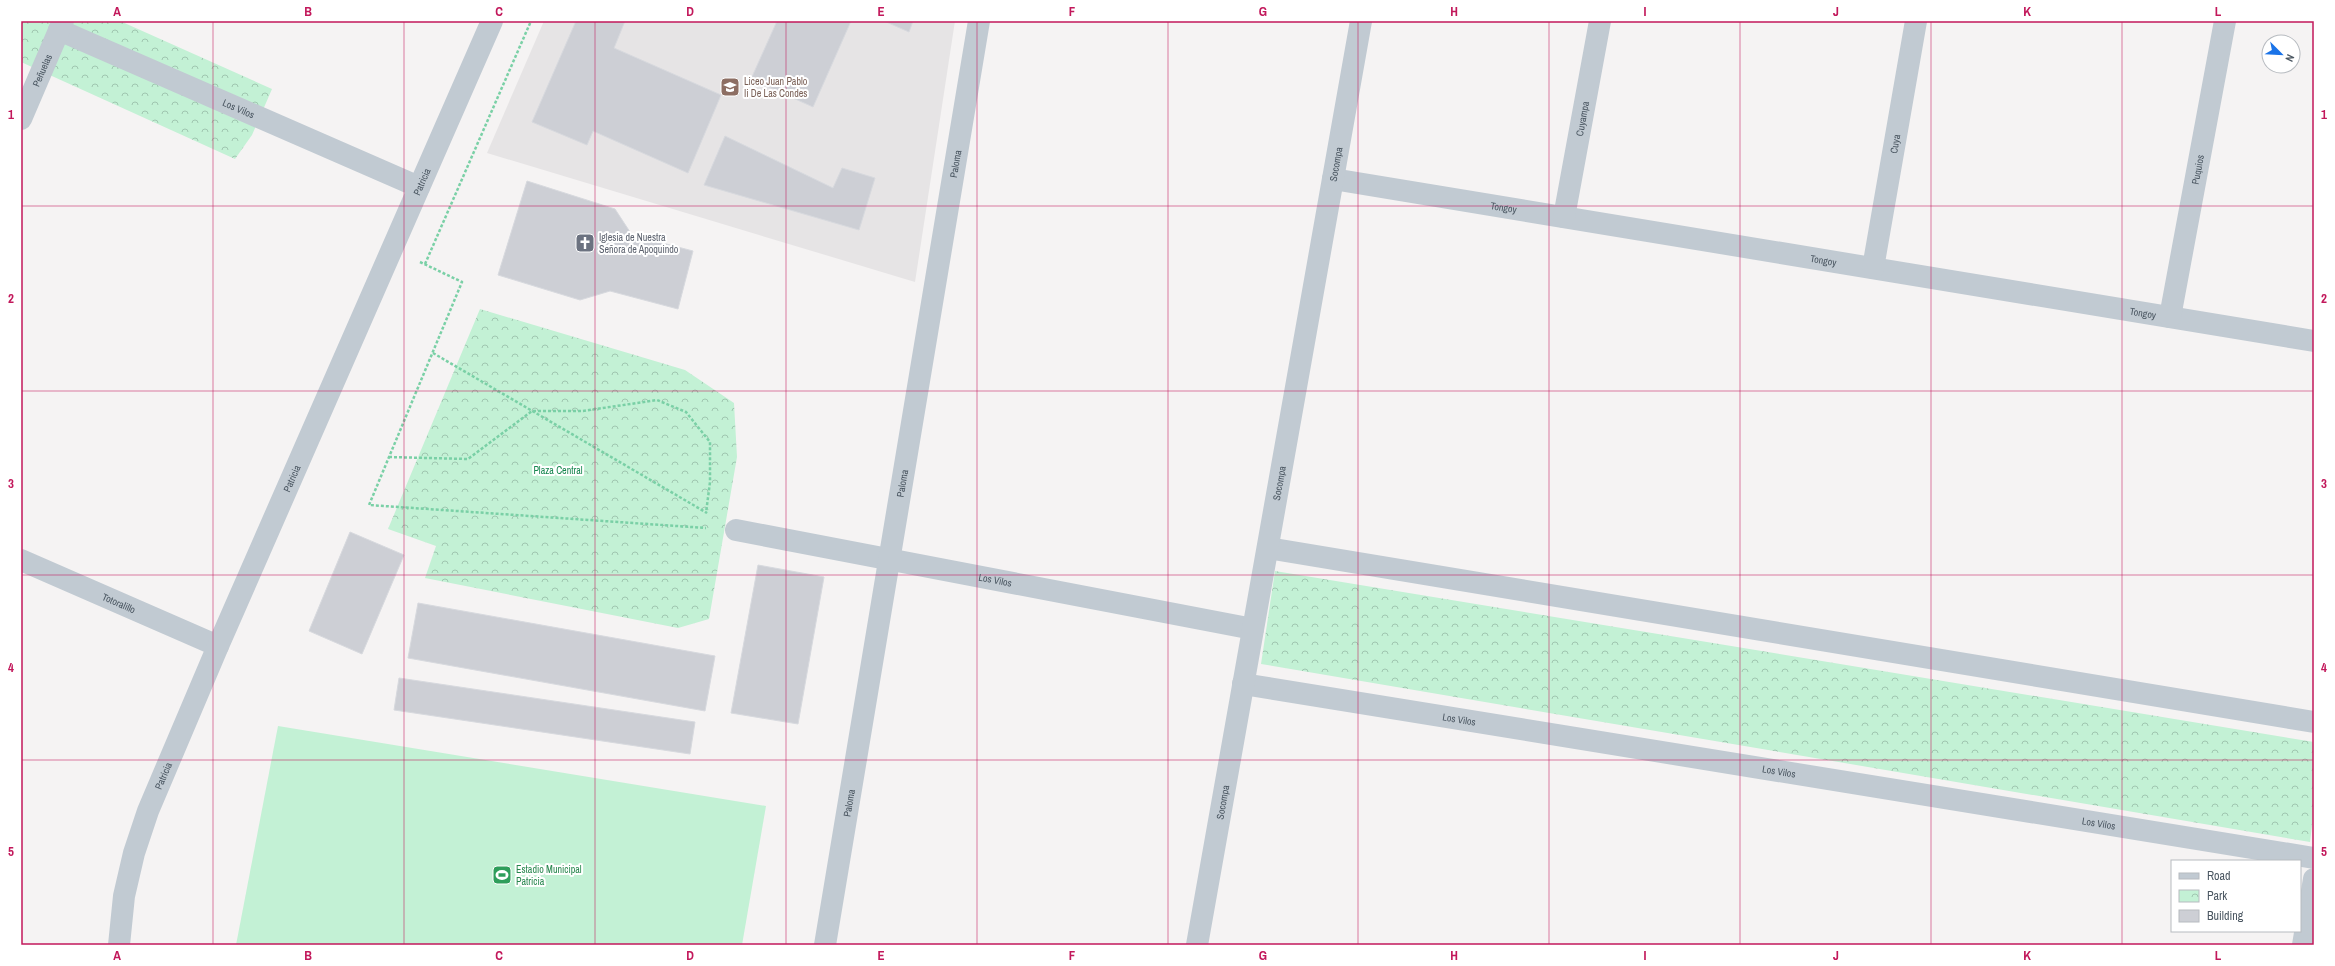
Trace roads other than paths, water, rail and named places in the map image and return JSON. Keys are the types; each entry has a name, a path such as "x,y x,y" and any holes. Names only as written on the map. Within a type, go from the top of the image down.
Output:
{"street":[{"name":"Patricia","path":"115,943 134,853 146,818 218,646 492,21"},
{"name":"Paloma","path":"825,945 979,21"},
{"name":"Socompa","path":"1197,945 1361,21"},
{"name":"Cuyampa","path":"1564,217 1600,21"},
{"name":"Cuya","path":"1873,268 1916,21"},
{"name":"Puquios","path":"2170,317 2225,21"},
{"name":"Los Vilos","path":"61,26 419,187"},
{"name":"Peñuelas","path":"21,119 29,78 61,26"},
{"name":"Tongoy","path":"1333,179 2314,341"},
{"name":"Los Vilos","path":"736,530 889,561 1253,629"},
{"path":"1268,548 2314,722"},
{"name":"Totoralillo","path":"21,560 218,646"},
{"name":"Los Vilos","path":"1243,684 2314,858"},
{"path":"2303,945 2314,879"}],"place":[{"name":"Liceo Juan Pablo Ii De Las Condes","path":"730,87"},
{"name":"Iglesia de Nuestra Señora de Apoquindo","path":"585,243"},
{"name":"Estadio Municipal Patricia","path":"502,875"}],"park label":[{"name":"Plaza Central","path":"558,470"}]}
